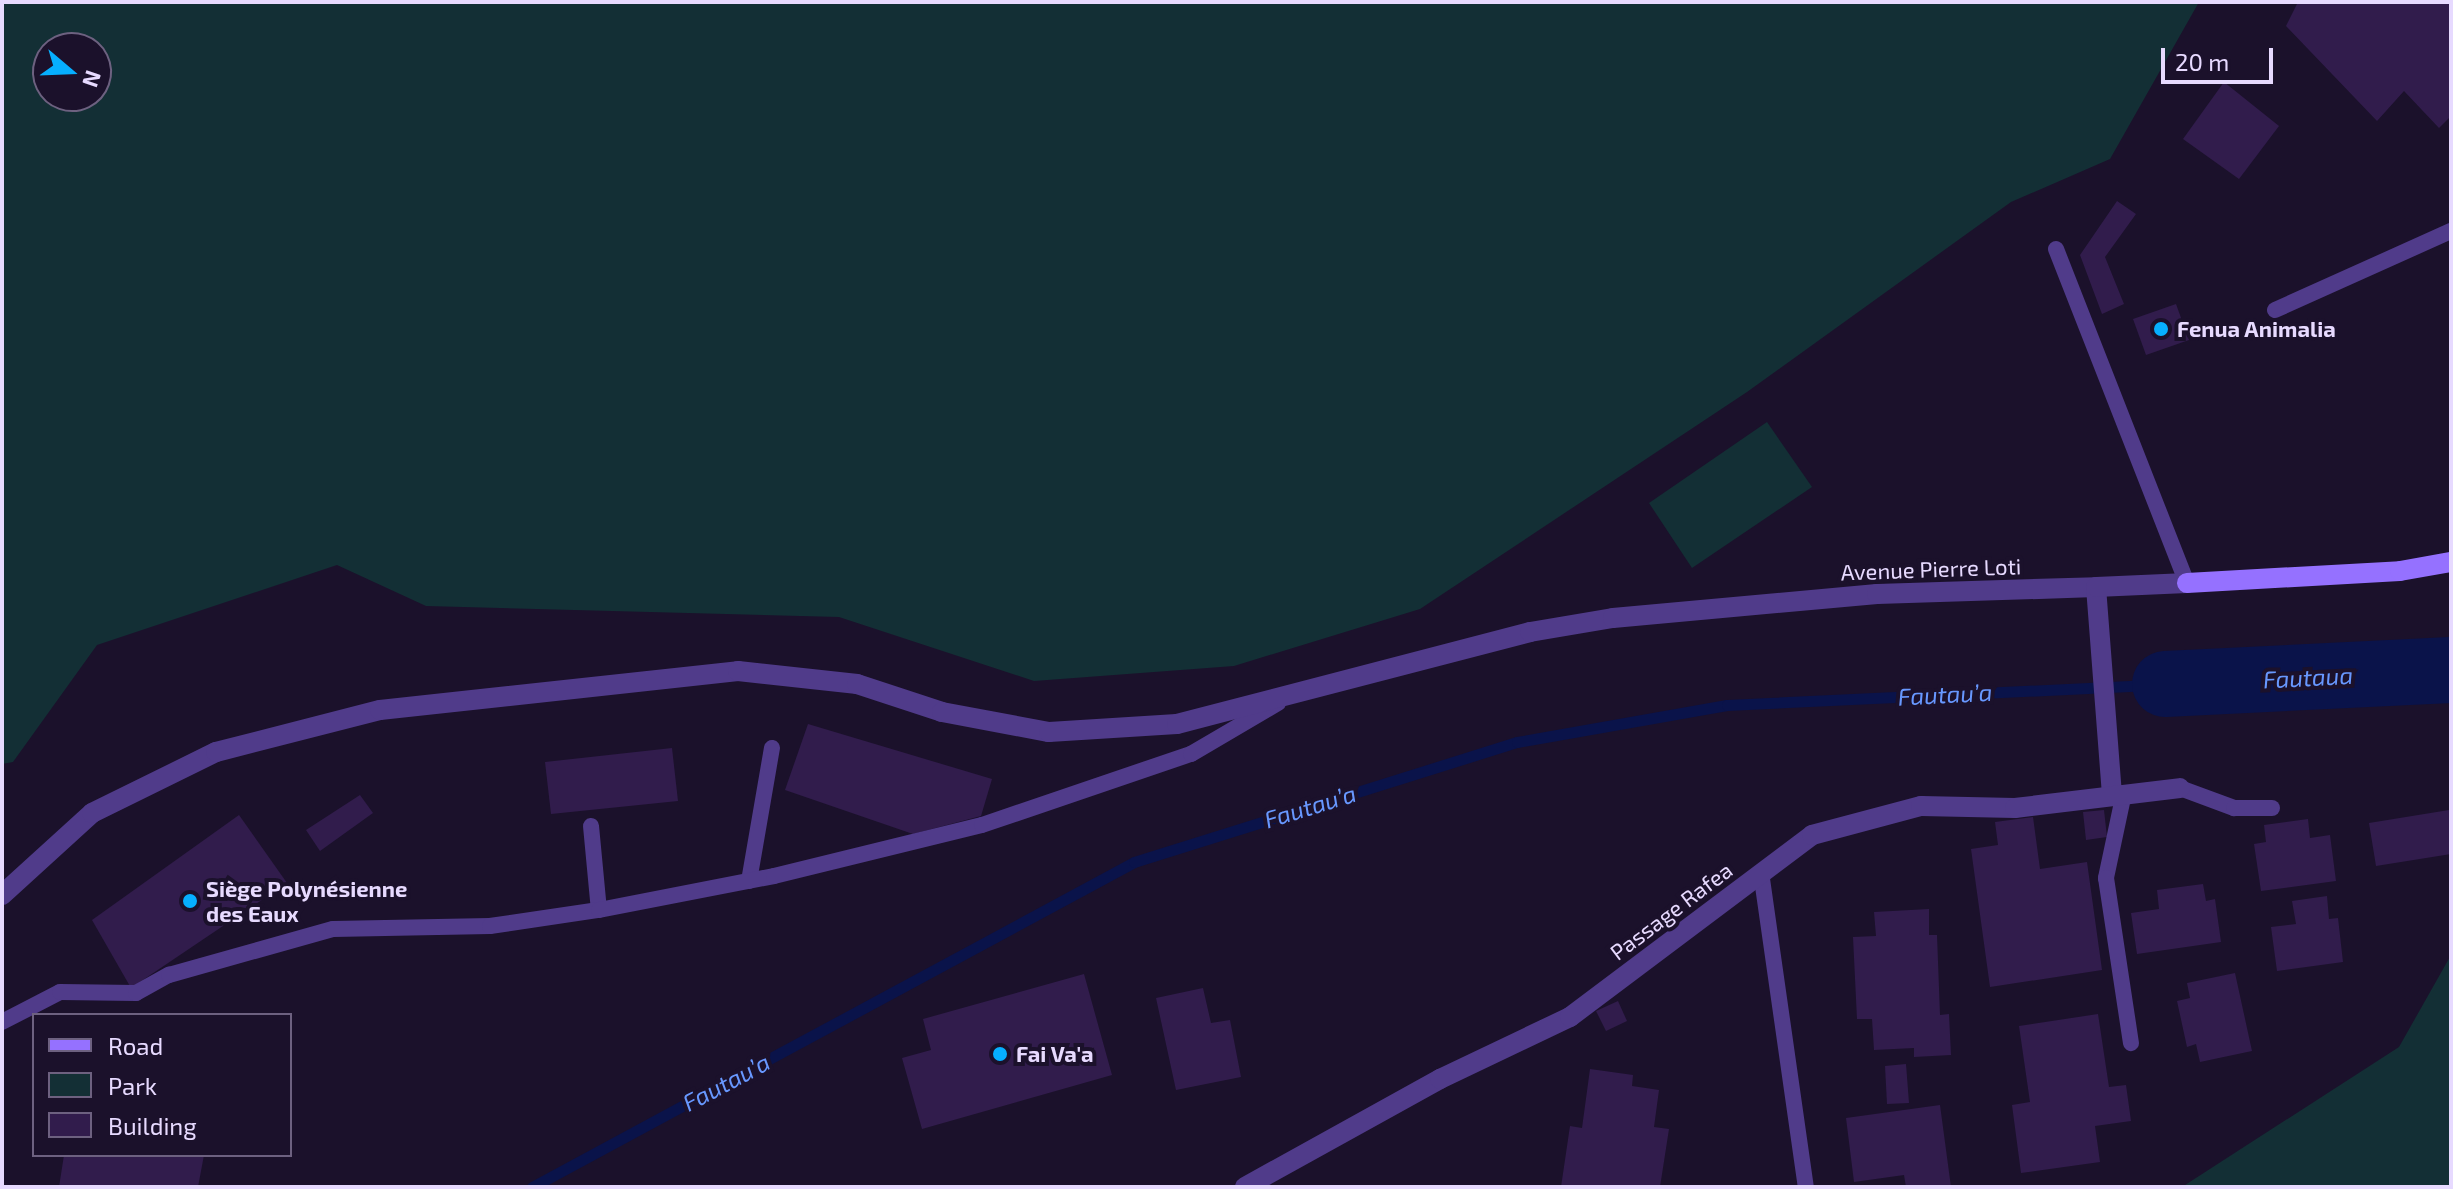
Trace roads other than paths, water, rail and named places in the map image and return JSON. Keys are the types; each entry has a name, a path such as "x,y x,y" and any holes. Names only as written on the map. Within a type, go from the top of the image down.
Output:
{"main road":[{"name":"Avenue Pierre Loti","path":"2187,583 2400,571 2451,562"}],"street":[{"name":"Avenue Pierre Loti","path":"2,895 92,813 216,752 380,710 738,671 857,684 942,712 1049,732 1177,724 1417,664 1530,632 1613,618 1877,594 2187,583"},
{"path":"2096,587 2109,746 2118,794"},
{"name":"Passage Rafea","path":"1245,1187 1440,1079 1570,1017 1812,835 1921,806 2015,808 2180,788"}],"lane":[{"path":"2275,310 2451,231"},
{"path":"2056,249 2187,583"},
{"path":"2,1022 60,992 136,993 169,975 333,929 490,926 599,910 749,881 982,825 1176,759 1288,697"},
{"path":"749,881 772,748"},
{"path":"2180,788 2234,808 2272,808"},
{"path":"2118,794 2106,878 2131,1043"},
{"path":"591,826 599,910"},
{"path":"1761,872 1806,1187"}],"waterway":[{"name":"Fautaua","path":"2165,684 2451,670"},
{"name":"Fautau’a","path":"532,1187 1134,862 1517,742 1727,705 2165,684"}],"place":[{"name":"Fenua Animalia","path":"2161,329"},
{"name":"Siège Polynésienne des Eaux","path":"190,901"},
{"name":"Fai Va'a","path":"1000,1054"}]}
